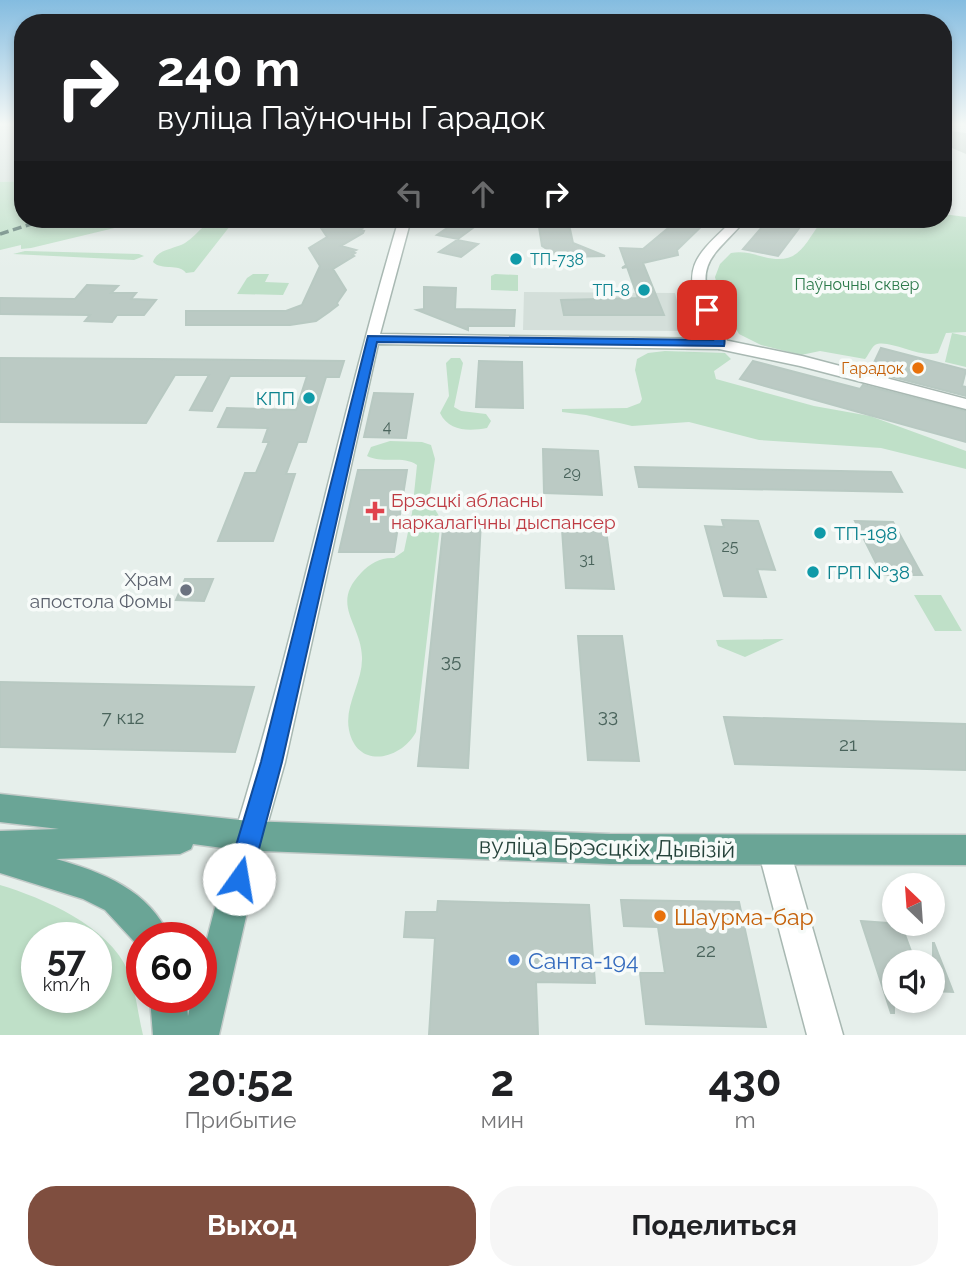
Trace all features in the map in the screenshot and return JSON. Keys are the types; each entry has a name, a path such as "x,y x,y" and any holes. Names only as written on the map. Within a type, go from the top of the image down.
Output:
{"main road":[{"name":"вуліца Брэсцкіх Дывізій","path":"0,808 249,836 610,849 966,850"},
{"name":"вуліца Брэсцкіх Дывізій","path":"0,846 249,836"},
{"path":"201,1035 249,836"},
{"path":"0,858 88,884 117,898 139,922"},
{"path":"169,1013 171,1035"}],"street":[{"path":"249,836 271,762 372,339 403,228"},
{"path":"719,344 719,336 697,288 696,276 704,256 731,228"},
{"path":"372,339 719,344 803,361 966,404"},
{"path":"774,850 825,1035"}],"shaded area":[{"path":"0,173 14,173 14,181 0,182"},
{"path":"524,292 675,293 685,331 523,330"}],"green space":[{"path":"14,181 14,228 114,228 31,248 21,249 21,245 0,250 0,182"},
{"name":"Паўночны сквер","path":"952,215 966,217 966,332 946,333 938,353 922,353 881,344 875,345 865,359 820,351 801,355 761,345 739,334 722,305 715,277 720,264 731,253 740,252 776,259 786,258 800,251 817,228 952,228"},
{"path":"203,228 228,228 194,272 186,273 179,268 153,262 158,254 190,239"},
{"path":"25,251 144,256 134,260 13,254"},
{"path":"253,274 269,274 265,282 289,283 283,295 237,294 247,278"},
{"path":"518,275 518,291 491,290 491,276"},
{"path":"952,333 966,336 966,367 945,362"},
{"path":"648,353 725,353 731,359 714,371 716,379 814,406 870,416 966,451 966,469 881,448 759,440 689,422 632,426 562,412 562,409 627,408 640,403 642,399 635,370 637,359"},
{"path":"451,358 460,358 463,363 454,407 461,411 486,414 491,421 487,428 467,430 454,427 440,413 449,396 446,363"},
{"path":"390,441 422,442 431,445 435,459 429,500 441,519 416,732 400,749 390,754 370,756 354,743 349,730 349,712 360,675 362,657 347,605 352,584 365,569 376,561 394,558 404,551 412,513 417,465 406,460 367,456 371,447"},
{"path":"914,595 941,595 962,631 935,631"},
{"path":"784,639 745,657 718,646 716,640"},
{"path":"0,885 54,906 82,922 21,922 21,1013 112,1013 112,947 126,967 126,1013 139,1013 143,1035 0,1035"}],"building":[{"path":"321,228 363,228 360,230 364,231 341,246 356,250 352,252 355,253 352,255 354,256 333,269 346,290 338,305 316,321 290,325 186,325 186,311 286,311 302,305 320,266 309,248 327,237"},
{"path":"447,228 473,228 458,239 437,235"},
{"path":"539,228 568,228 573,243 605,256 567,257 556,255 542,246"},
{"path":"668,228 700,228 677,250 678,255 643,263 664,315 564,315 561,300 638,298 627,267 622,268 626,265 620,248 643,249"},
{"path":"761,228 799,228 778,256 743,249"},
{"path":"457,240 478,244 461,257 439,252"},
{"path":"87,285 118,286 111,293 136,293 131,299 156,300 144,315 117,315 112,322 85,321 90,315 0,314 0,298 75,299"},
{"path":"424,287 456,288 455,309 515,310 514,326 468,326 468,330 417,310 424,309"},
{"path":"881,348 966,370 962,386 966,387 966,396 870,371"},
{"path":"0,358 344,361 339,377 326,377 306,442 298,442 286,474 295,474 273,541 218,541 245,473 256,473 269,442 263,442 268,428 218,427 227,408 296,410 307,376 230,376 212,411 190,410 209,375 175,375 146,423 0,422"},
{"path":"479,361 522,362 523,408 476,407"},
{"path":"753,361 860,389 863,385 966,411 966,442 740,379"},
{"path":"374,393 413,394 406,438 364,437"},
{"path":"543,449 598,451 602,495 544,493"},
{"path":"635,467 891,472 902,492 639,487"},
{"name":"Брэсцкі абласны наркалагічны дыспансер","path":"358,470 407,470 394,552 339,552"},
{"path":"444,520 481,521 468,768 418,766"},
{"path":"722,520 758,521 775,570 757,569 766,597 724,596 705,526 724,527"},
{"path":"855,521 893,522 922,575 882,575"},
{"path":"562,529 606,530 614,589 566,588"},
{"path":"185,579 213,579 204,601 176,600"},
{"path":"578,636 622,636 639,761 588,760"},
{"path":"0,682 254,687 235,752 0,747"},
{"path":"724,717 966,724 966,770 735,764"},
{"path":"621,900 739,902 766,1027 646,1024 640,973 665,973 658,927 624,926"},
{"name":"Санта-194","path":"438,901 589,905 595,983 536,982 538,1035 429,1035 435,938 404,937 406,912 437,912"},
{"path":"861,921 882,923 882,936 905,936 911,950 882,950 882,985"},
{"path":"945,971 953,992 945,992"}],"railway":[{"path":"0,234 19,228"}],"place":[{"name":"ТП-738","path":"516,259"},
{"name":"ТП-8","path":"644,290"},
{"name":"Гарадок","path":"918,368"},
{"name":"КПП","path":"309,398"},
{"name":"Брэсцкі абласны наркалагічны дыспансер","path":"375,511"},
{"name":"ТП-198","path":"820,533"},
{"name":"ГРП №38","path":"813,572"},
{"name":"Храм апостола Фомы","path":"186,590"},
{"name":"Шаурма-бар","path":"660,916"},
{"name":"Санта-194","path":"514,960"}],"route":[{"path":"239,879 271,762 372,339 719,344 719,336 707,310"}]}
